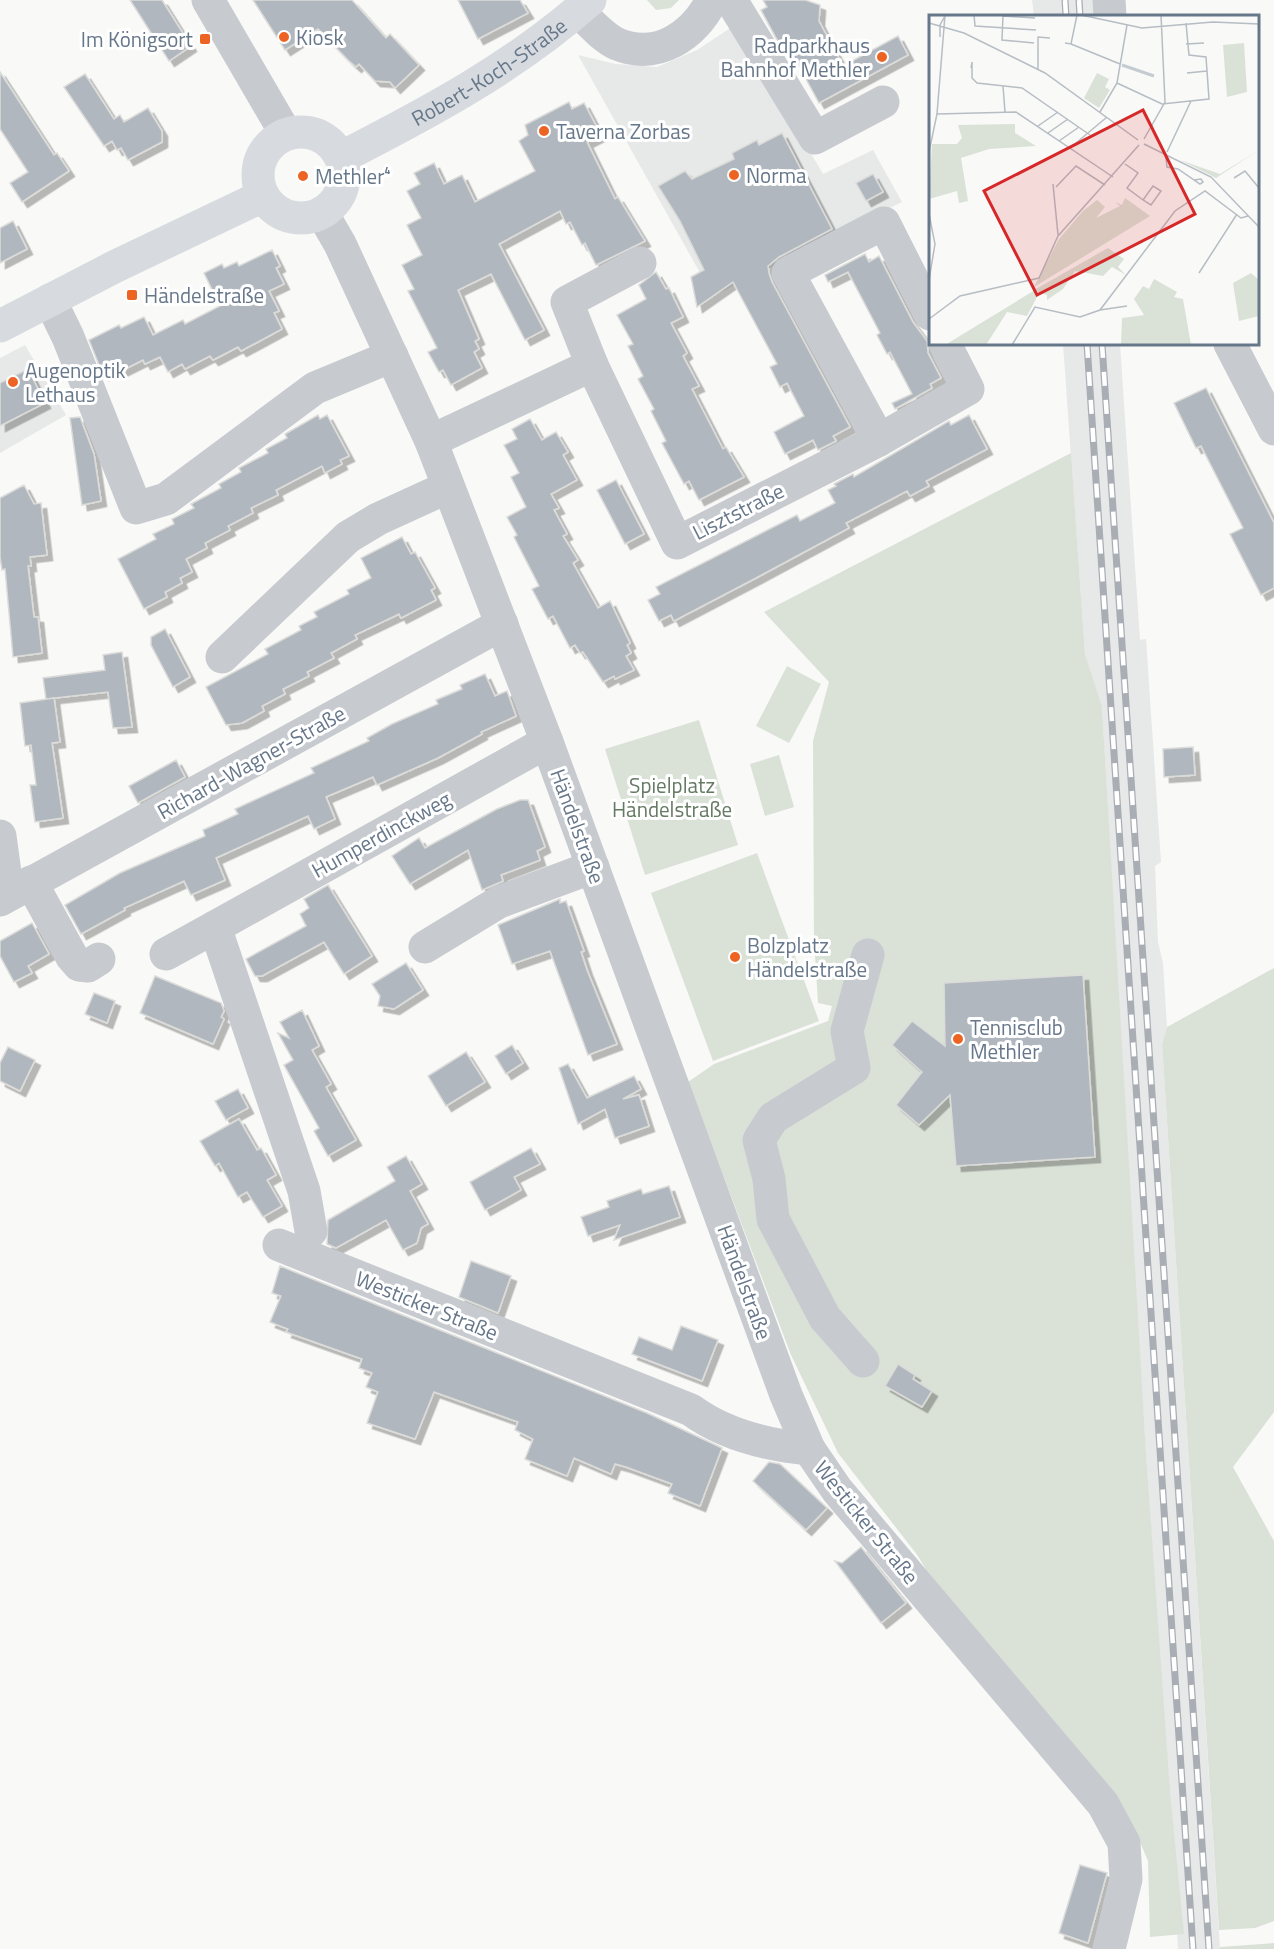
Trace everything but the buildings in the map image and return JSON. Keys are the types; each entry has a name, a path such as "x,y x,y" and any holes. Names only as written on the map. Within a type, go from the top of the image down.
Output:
{"main road":[{"name":"Robert-Koch-Straße","path":"342,157 432,111 526,53 584,5"},
{"path":"312,132 329,141 342,157 345,176 340,194 322,213 296,218 272,207 263,196 258,175 263,153 273,141 286,134 312,132"},
{"path":"0,326 263,196"}],"street":[{"path":"208,0 286,134"},
{"name":"Robert-Koch-Straße","path":"584,5 602,34 617,44 638,48 658,48 692,30 712,0"},
{"path":"731,0 816,138 884,102"},
{"path":"1109,0 1110,15"},
{"name":"Händelstraße","path":"322,213 340,244 431,441 547,742 786,1395 809,1449"},
{"path":"879,440 788,273 884,223 929,312"},
{"name":"Lisztstraße","path":"640,263 567,302 592,365 677,543 879,440 968,389 946,345"},
{"path":"50,300 136,508 166,499 315,388 392,356"},
{"path":"1231,345 1274,429"},
{"path":"431,441 592,365"},
{"path":"222,657 348,537 378,519 448,488"},
{"name":"Richard-Wagner-Straße","path":"13,892 502,624"},
{"name":"Humperdinckweg","path":"166,954 547,742"},
{"path":"0,836 13,892 79,965 88,966 99,959"},
{"path":"511,879 549,866 590,858"},
{"path":"424,947 499,902 590,858"},
{"path":"215,927 304,1191 311,1231"},
{"path":"864,1361 825,1318 773,1219 769,1179 759,1140 772,1118 854,1068 847,1030 868,955"},
{"name":"Westicker Straße","path":"279,1245 691,1410 708,1422 761,1443 809,1449 837,1490 1102,1804 1124,1843 1126,1879 1109,1949"}],"shaded area":[{"path":"1032,0 1096,0 1097,15 1034,15"},
{"path":"735,25 823,174 873,150 902,202 713,296 578,55 616,64 657,67 697,50"},
{"path":"25,345 66,415 0,453 0,358"},
{"path":"1063,345 1120,345 1140,640 1146,639 1161,862 1155,866 1158,942 1163,963 1167,1027 1162,1044 1220,1949 1178,1949 1127,1159 1102,706 1085,654"}],"green space":[{"path":"647,0 679,0 671,8 656,10"},
{"path":"1071,453 1085,654 1102,706 1146,1453 1170,1792 1184,1934 1150,1937 1148,1861 1140,1842 942,1597 918,1556 838,1453 791,1355 688,1082 714,1064 828,1021 832,1006 818,1003 814,940 813,741 829,682 764,612"},
{"path":"787,666 821,684 789,743 756,726"},
{"name":"Spielplatz Händelstraße","path":"699,720 738,845 645,875 605,749"},
{"path":"779,755 794,807 765,816 750,764"},
{"name":"Bolzplatz Händelstraße","path":"757,853 819,1021 713,1061 651,893"},
{"path":"1274,968 1274,1412 1233,1467 1274,1541 1274,1921 1255,1928 1219,1930 1162,1044 1167,1027"},
{"path":"1274,1943 1274,1949 1220,1949 1220,1947"}],"railway":[{"path":"1065,0 1066,15"},
{"path":"1079,0 1080,15"},
{"path":"1087,345 1193,1949"},
{"path":"1102,345 1209,1949"}],"place":[{"name":"Kiosk","path":"284,37"},
{"name":"Im Königsort","path":"205,39"},
{"name":"Radparkhaus Bahnhof Methler","path":"882,57"},
{"name":"Taverna Zorbas","path":"544,131"},
{"name":"Norma","path":"734,175"},
{"name":"Methler⁴","path":"303,176"},
{"name":"Händelstraße","path":"132,295"},
{"name":"Augenoptik Lethaus","path":"13,382"},
{"name":"Bolzplatz Händelstraße","path":"735,957"},
{"name":"Tennisclub Methler","path":"958,1039"}]}
